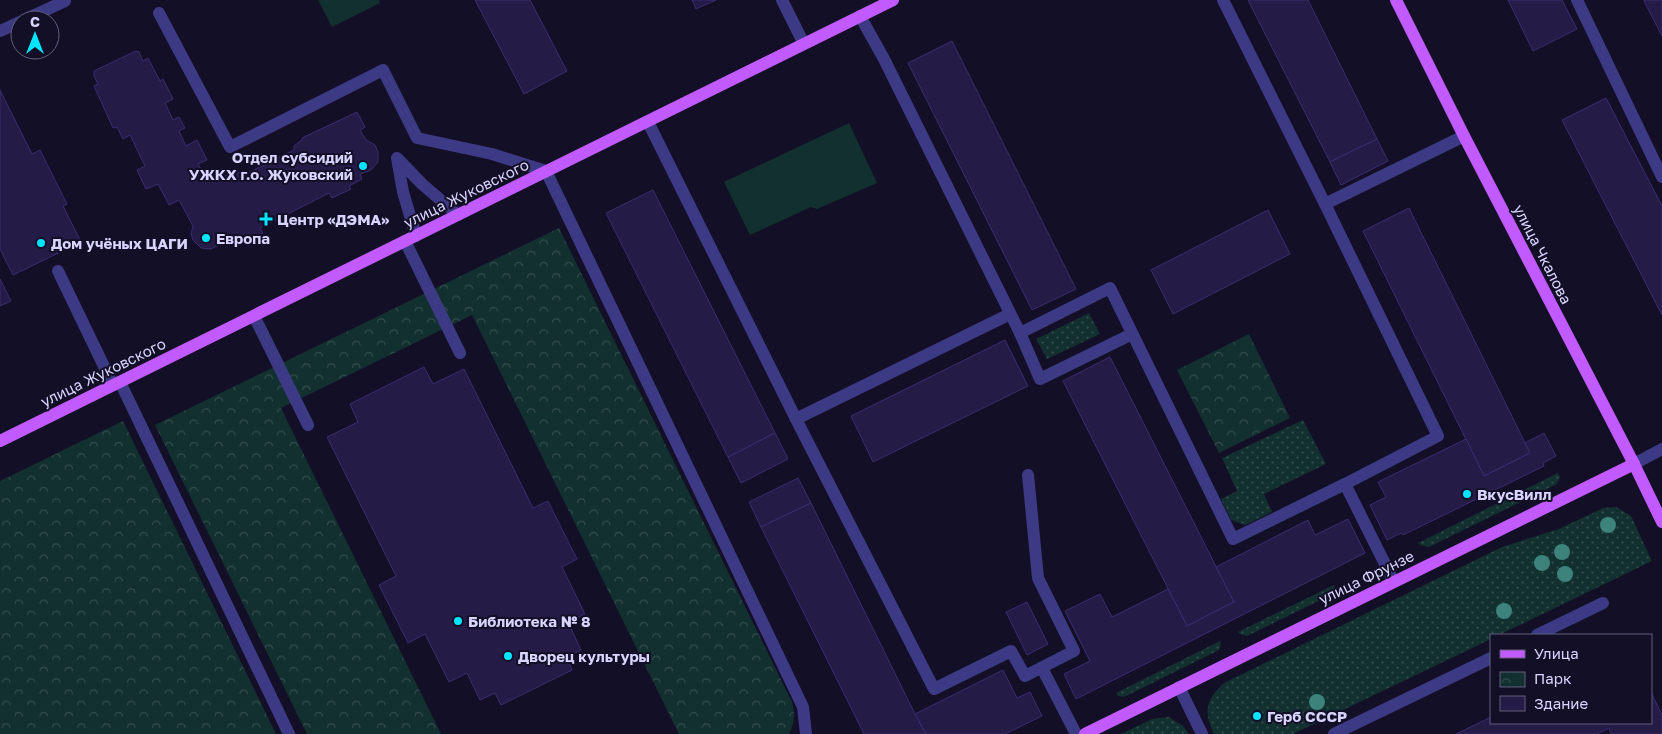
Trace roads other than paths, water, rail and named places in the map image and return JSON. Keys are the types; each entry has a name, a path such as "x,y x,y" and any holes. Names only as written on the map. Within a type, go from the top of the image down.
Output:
{"main road":[{"name":"улица Жуковского","path":"0,441 894,0"},
{"name":"улица Чкалова","path":"1396,0 1662,522"},
{"name":"улица Фрунзе","path":"1085,734 1634,464"}],"street":[{"path":"782,0 804,44"},
{"path":"1020,332 1110,288 1233,539 1438,436 1325,204 1222,0"},
{"path":"1577,0 1662,177"},
{"path":"46,10 66,1"},
{"path":"159,13 230,146 383,70 417,138 492,154 546,171 803,707 806,734"},
{"path":"860,16 884,60 1020,332 1040,379 1132,334"},
{"path":"648,122 796,419 934,689 1011,651 1025,676 1074,651 1038,578 1028,475"},
{"path":"1325,204 1464,136"},
{"path":"458,215 422,184 397,158 411,238 460,352"},
{"path":"58,271 289,734"},
{"path":"796,419 1010,314"},
{"path":"254,316 308,425"},
{"name":"улица Фрунзе","path":"1634,464 1662,449"},
{"path":"1345,484 1394,582"},
{"path":"1539,634 1603,602"},
{"path":"1334,734 1490,658"},
{"path":"1042,668 1076,734"},
{"path":"1180,687 1202,734"}],"place":[{"name":"Отдел субсидий УЖКХ г.о. Жуковский","path":"363,166"},
{"name":"Центр «ДЭМА»","path":"266,219"},
{"name":"Европа","path":"206,238"},
{"name":"Дом учёных ЦАГИ","path":"41,243"},
{"name":"ВкусВилл","path":"1467,494"},
{"name":"Библиотека № 8","path":"458,621"},
{"name":"Дворец культуры","path":"508,656"},
{"name":"Герб СССР","path":"1257,716"}]}
